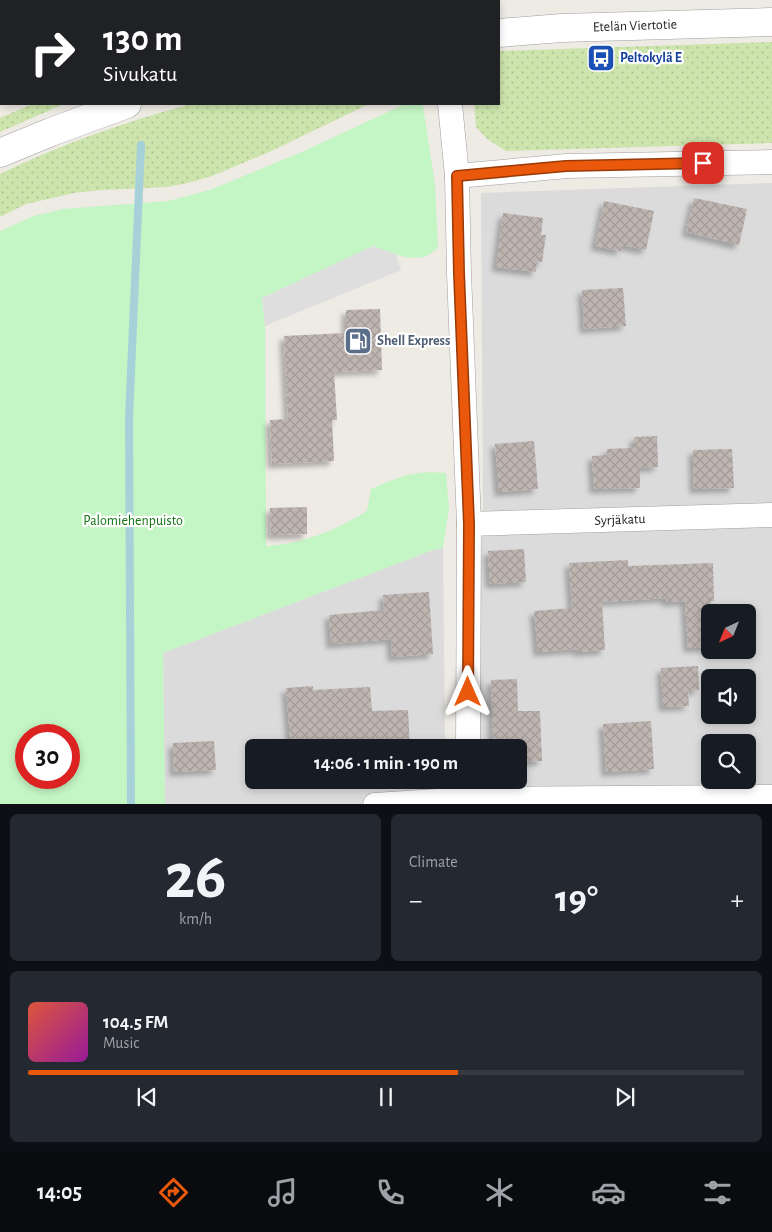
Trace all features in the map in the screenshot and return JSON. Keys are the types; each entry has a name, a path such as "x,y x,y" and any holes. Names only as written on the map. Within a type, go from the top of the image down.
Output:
{"street":[{"name":"Etelän Viertotie","path":"500,33 562,28 772,22"},
{"path":"0,153 124,105"},
{"path":"450,105 457,176 469,524 468,739"},
{"path":"457,176 566,166 772,162"},
{"name":"Syrjäkatu","path":"469,524 772,515"},
{"path":"375,804 468,794 772,797"}],"shaded area":[{"path":"772,183 772,791 474,799 474,789 527,789 527,739 475,739 483,504 481,193"},
{"path":"373,246 396,254 401,270 265,326 262,298"},
{"path":"443,548 445,739 245,739 245,789 445,789 446,804 165,804 163,653 433,550"}],"green space":[{"path":"772,42 772,143 506,151 487,139 476,127 474,105 500,105 500,51"},
{"path":"30,105 62,105 0,132 0,118"},
{"path":"188,105 367,105 267,153 212,176 167,187 74,193 26,204 0,217 0,174 94,134"},
{"name":"Palomiehenpuisto","path":"403,105 423,106 435,185 438,247 424,257 415,258 398,255 373,246 262,298 265,326 266,546 306,539 331,530 367,511 371,489 407,475 435,472 446,473 449,508 443,548 433,550 163,653 165,804 0,804 0,231 34,216 63,209 168,201 210,190 304,151"}],"building":[{"path":"694,198 747,209 739,245 686,232"},
{"path":"604,201 654,211 646,250 621,245 621,251 595,246"},
{"path":"503,213 543,218 541,235 546,235 542,262 537,261 536,272 496,267"},
{"path":"623,288 626,326 584,329 582,290"},
{"path":"380,309 382,370 334,372 337,420 332,420 334,461 272,464 270,420 288,419 284,336 346,333 346,310"},
{"path":"657,436 658,467 640,468 640,488 594,489 592,456 607,455 607,449 634,448 634,437"},
{"path":"534,441 538,489 499,492 495,444"},
{"path":"732,449 734,488 694,489 693,450"},
{"path":"307,507 307,534 271,535 270,508"},
{"path":"524,549 526,582 490,584 488,551"},
{"path":"628,560 628,566 713,563 714,601 710,601 710,604 701,604 701,647 688,648 685,601 666,602 666,598 602,602 605,650 578,652 577,649 538,652 534,611 572,608 569,563"},
{"path":"429,592 433,654 392,657 391,639 331,644 329,615 384,610 383,595"},
{"path":"698,666 699,690 688,691 689,706 663,707 661,668"},
{"path":"517,679 518,711 540,711 542,761 527,762 527,739 493,739 491,680"},
{"path":"313,686 313,690 370,687 372,711 408,710 410,739 290,739 286,688"},
{"path":"651,721 654,769 606,772 603,724"},
{"path":"214,741 216,770 174,772 173,743"}],"waterway":[{"path":"131,804 129,417 141,145"}],"place":[{"name":"Peltokylä E","path":"601,58"},
{"name":"Shell Express","path":"358,341"}],"route":[{"path":"468,692 469,524 465,453 457,176 566,166 703,163"}]}
